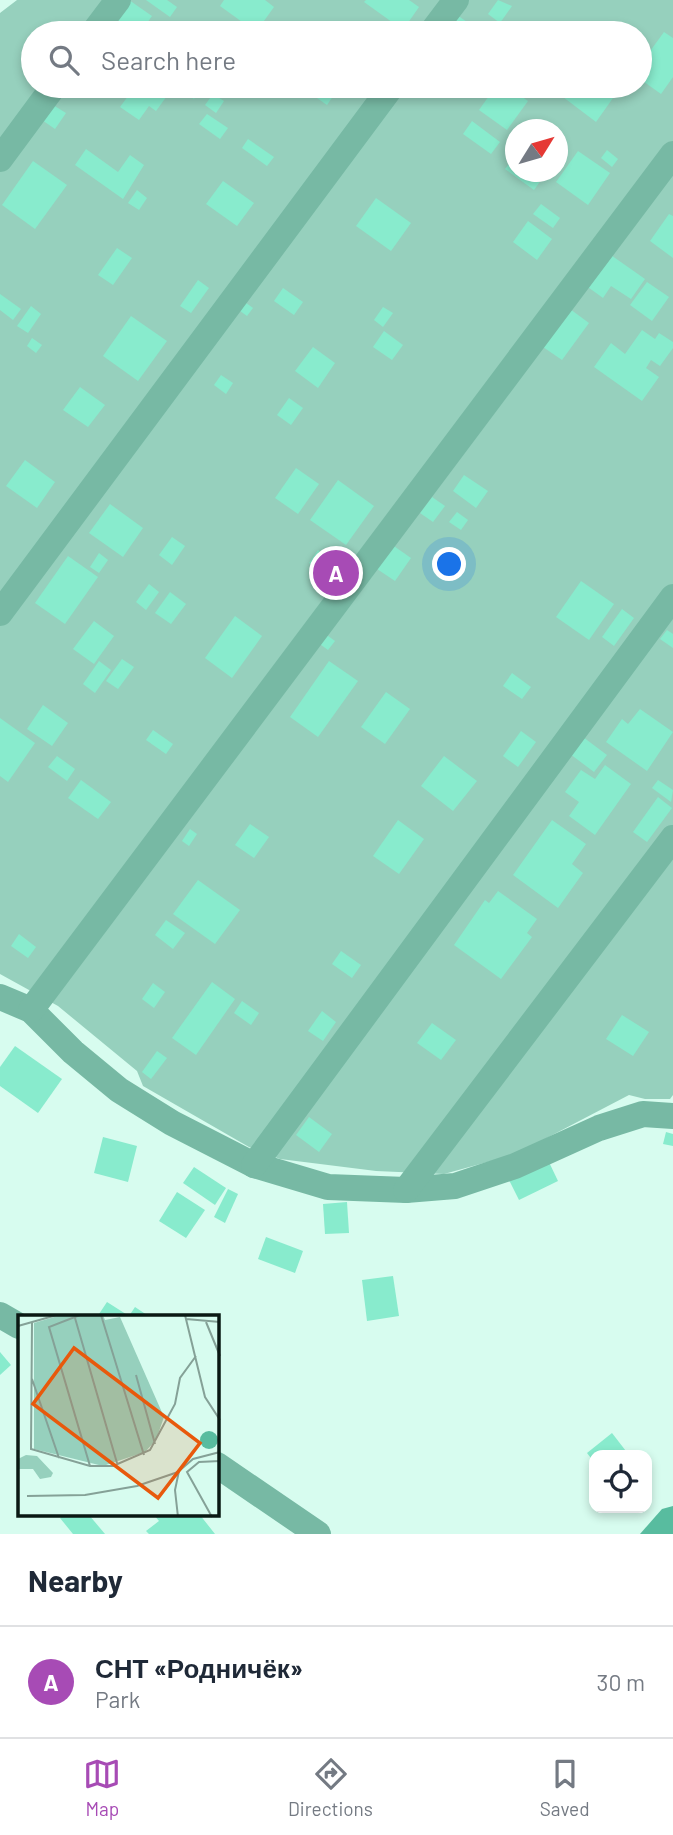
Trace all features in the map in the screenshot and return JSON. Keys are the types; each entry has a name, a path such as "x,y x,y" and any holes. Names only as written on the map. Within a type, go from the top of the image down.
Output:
{"street":[{"path":"102,21 118,0"},
{"path":"440,21 456,0"},
{"path":"0,159 45,98"},
{"path":"0,613 383,98"},
{"path":"32,1010 673,154"},
{"path":"254,1165 673,597"},
{"path":"406,1190 673,838"},
{"path":"0,997 32,1010 73,1052 119,1090 172,1123 254,1165 328,1186 406,1190 455,1186 515,1166 599,1128 643,1114 673,1116"},
{"path":"0,1315 18,1325"},
{"path":"219,1466 318,1534"}],"shaded area":[{"path":"17,0 673,0 673,1095 670,1099 645,1099 629,1095 516,1154 444,1174 376,1171 280,1159 249,1147 143,1086 137,1071 58,1006 0,974 0,13"},
{"path":"673,1506 673,1534 640,1534 662,1509"}],"building":[{"path":"129,0 152,16 148,21 115,21"},
{"path":"146,0 167,0 177,7 170,17"},
{"path":"224,0 265,0 274,7 264,21 241,21 220,6"},
{"path":"409,0 419,7 409,21 390,21 364,2"},
{"path":"498,0 512,6 501,21 488,14"},
{"path":"457,15 466,21 453,21"},
{"path":"664,32 673,38 673,77 661,94 652,88 652,48"},
{"path":"127,98 165,98 156,111 149,106 139,120 120,107"},
{"path":"210,98 224,101 216,113 205,105"},
{"path":"317,98 332,98 327,105"},
{"path":"488,98 524,98 528,101 515,119 505,119 505,129 479,110"},
{"path":"564,98 613,98 596,122"},
{"path":"53,105 66,113 55,129 42,120"},
{"path":"207,114 228,128 220,139 199,124"},
{"path":"472,121 500,142 491,154 463,134"},
{"path":"248,139 274,157 267,166 242,148"},
{"path":"86,149 118,172 130,155 144,165 123,199 75,165"},
{"path":"607,150 618,159 612,167 601,158"},
{"path":"578,151 610,173 588,205 556,182 568,182 568,165"},
{"path":"33,161 67,185 35,229 2,205"},
{"path":"223,181 254,203 237,226 206,204"},
{"path":"523,182 540,182 534,190"},
{"path":"137,190 147,198 139,210 128,203"},
{"path":"376,198 411,223 391,251 356,226"},
{"path":"541,204 560,218 553,228 533,214"},
{"path":"669,214 673,216 673,258 650,241"},
{"path":"528,221 552,239 537,260 513,242"},
{"path":"117,248 132,258 113,285 98,275"},
{"path":"608,253 645,279 631,299 611,286 603,298 585,285"},
{"path":"198,280 209,288 191,313 180,306"},
{"path":"647,282 669,297 652,321 630,305"},
{"path":"283,288 303,302 294,315 274,301"},
{"path":"0,294 21,309 13,320 0,310"},
{"path":"242,300 253,308 247,316 236,308"},
{"path":"31,306 41,314 28,333 17,326"},
{"path":"383,307 393,313 383,327 374,320"},
{"path":"570,309 589,323 562,360 543,347"},
{"path":"131,316 167,341 138,381 103,356"},
{"path":"642,330 655,339 659,333 673,342 673,348 660,366 651,360 646,368 659,377 642,401 594,367 611,343 625,354"},
{"path":"384,331 403,345 392,360 373,347"},
{"path":"32,338 42,345 36,353 27,346"},
{"path":"313,347 335,363 318,388 295,371"},
{"path":"221,375 233,383 226,394 214,385"},
{"path":"80,387 105,405 88,427 63,410"},
{"path":"289,398 303,408 291,425 277,415"},
{"path":"25,460 55,482 37,508 6,486"},
{"path":"296,468 319,484 298,514 275,498"},
{"path":"464,475 488,491 476,508 453,491"},
{"path":"338,480 374,506 346,545 310,520"},
{"path":"432,497 445,506 433,522 420,513"},
{"path":"110,504 143,528 123,557 89,533"},
{"path":"457,512 468,520 461,530 449,522"},
{"path":"172,537 185,546 172,565 159,555"},
{"path":"391,544 411,558 395,581 374,567"},
{"path":"318,550 324,555 316,567 309,563"},
{"path":"99,553 108,560 99,573 90,567"},
{"path":"68,556 98,577 65,624 35,603"},
{"path":"581,581 614,604 589,640 556,617"},
{"path":"149,584 159,592 146,610 136,602"},
{"path":"170,592 186,604 171,624 155,613"},
{"path":"622,609 634,618 614,646 602,637"},
{"path":"235,616 262,636 232,678 205,658"},
{"path":"94,621 114,636 94,664 73,649"},
{"path":"667,630 673,634 673,648 660,639"},
{"path":"324,633 335,641 328,650 317,642"},
{"path":"122,659 134,667 118,689 106,681"},
{"path":"99,661 111,670 95,693 83,684"},
{"path":"329,661 358,681 318,737 290,717"},
{"path":"512,673 531,687 522,699 503,686"},
{"path":"386,692 410,709 385,744 361,727"},
{"path":"43,705 68,723 52,746 27,729"},
{"path":"640,709 673,732 647,771 606,742 622,719 628,724"},
{"path":"0,718 35,743 8,782 0,776"},
{"path":"153,730 173,744 166,754 146,740"},
{"path":"521,731 536,742 518,767 503,756"},
{"path":"583,737 607,755 594,772 570,754"},
{"path":"57,756 75,769 67,781 48,767"},
{"path":"444,756 477,781 453,811 421,786"},
{"path":"605,765 631,784 595,835 569,816 579,802 565,792 581,770 595,779"},
{"path":"81,780 111,802 98,819 68,798"},
{"path":"658,780 673,790 671,802 652,788"},
{"path":"658,797 672,808 647,842 633,832"},
{"path":"398,820 424,839 399,874 373,856"},
{"path":"552,820 586,844 572,864 583,873 558,908 513,875"},
{"path":"250,824 269,837 254,858 235,845"},
{"path":"190,829 197,834 189,846 182,841"},
{"path":"198,880 240,910 215,944 173,914"},
{"path":"498,891 537,919 527,933 532,937 501,979 454,945 485,900 489,903"},
{"path":"166,920 185,933 173,949 155,935"},
{"path":"19,934 36,947 28,958 11,946"},
{"path":"341,951 361,965 352,978 332,964"},
{"path":"212,982 235,999 196,1055 172,1038"},
{"path":"153,983 165,992 154,1008 142,999"},
{"path":"242,1001 259,1013 251,1025 234,1013"},
{"path":"322,1011 336,1022 323,1041 308,1031"},
{"path":"622,1015 649,1032 633,1056 606,1039"},
{"path":"432,1023 456,1040 441,1060 417,1043"},
{"path":"15,1046 62,1079 38,1113 0,1086 0,1067"},
{"path":"157,1051 167,1058 151,1079 142,1072"},
{"path":"309,1117 332,1134 319,1152 296,1135"},
{"path":"666,1132 673,1134 673,1146 663,1144"},
{"path":"103,1137 137,1146 128,1182 94,1173"},
{"path":"547,1158 558,1181 519,1200 508,1178"},
{"path":"194,1167 226,1188 215,1205 183,1183"},
{"path":"228,1189 238,1194 225,1223 214,1217"},
{"path":"177,1192 205,1210 186,1238 159,1221"},
{"path":"347,1202 349,1233 325,1234 323,1204"},
{"path":"266,1237 303,1251 295,1273 258,1259"},
{"path":"393,1276 399,1316 367,1321 362,1280"},
{"path":"107,1302 127,1315 98,1315"},
{"path":"135,1307 147,1315 130,1315"},
{"path":"0,1352 11,1365 0,1375"},
{"path":"612,1433 625,1450 591,1450"},
{"path":"91,1517 105,1534 73,1534 60,1518"},
{"path":"156,1517 202,1517 215,1534 149,1534 146,1531 159,1521"}],"place":[{"name":"СНТ «Родничёк»","path":"336,573"}]}
